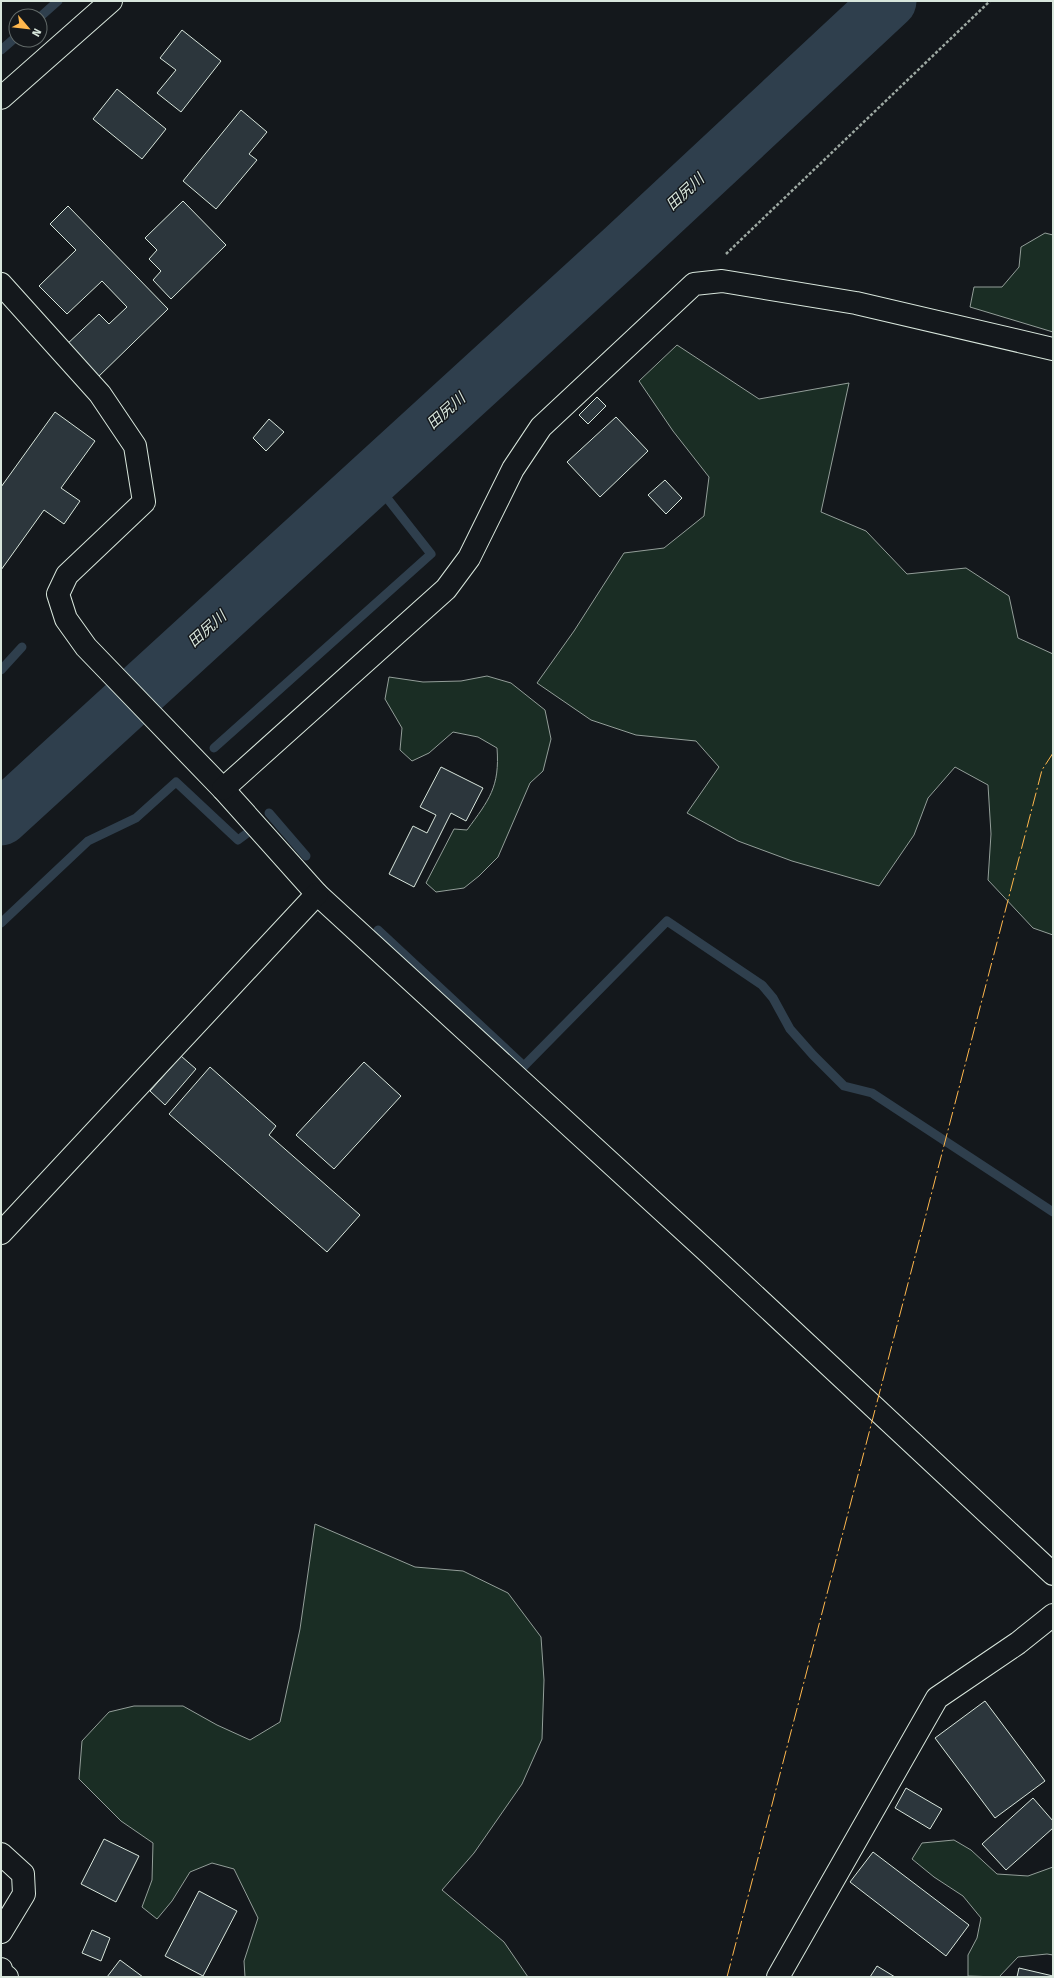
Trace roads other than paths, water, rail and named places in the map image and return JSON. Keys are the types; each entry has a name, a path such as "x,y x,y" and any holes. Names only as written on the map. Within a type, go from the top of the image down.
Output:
{"street":[{"path":"1,98 111,1"},
{"path":"223,789 446,589 469,558 513,469 541,427 694,284 722,281 856,303 1053,349"},
{"path":"1,284 100,394 135,446 144,502 67,575 58,594 66,618 86,648 223,789 317,894 710,1254 1053,1574"},
{"path":"1,1233 317,894"},
{"path":"778,1977 937,1698 1018,1643 1053,1615"},
{"path":"1,1854 22,1874 24,1894 1,1932"},
{"path":"1,1969 2,1973 7,1977"}],"waterway":[{"path":"48,10 58,1"},
{"name":"田尻川","path":"1,818 622,250 889,1"},
{"path":"1,50 8,44"},
{"path":"214,748 431,554 372,479"},
{"path":"1,670 22,647"},
{"path":"1,923 88,841 136,818 176,782 238,840 246,834"},
{"path":"269,813 306,856"},
{"path":"378,930 524,1066 667,921 762,985 773,998 790,1029 844,1086 872,1093 1053,1212"}]}
